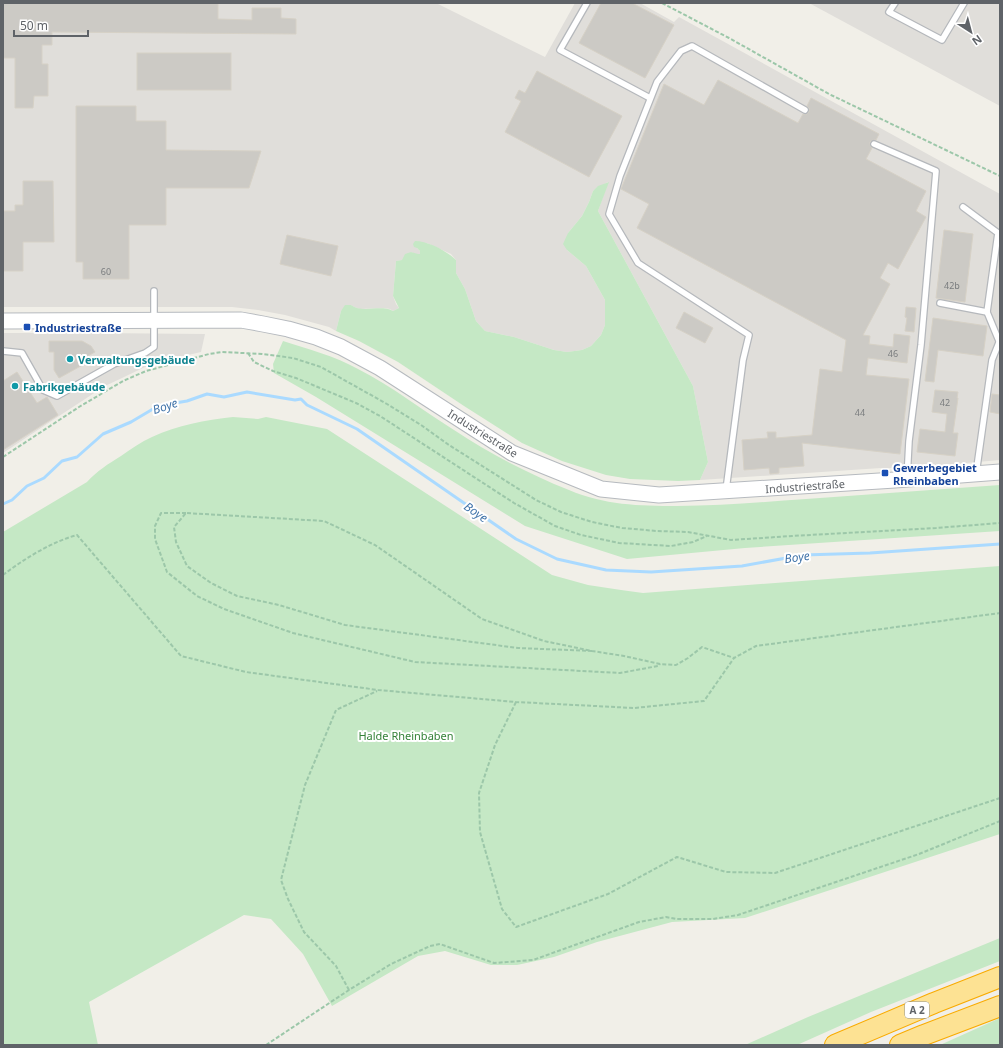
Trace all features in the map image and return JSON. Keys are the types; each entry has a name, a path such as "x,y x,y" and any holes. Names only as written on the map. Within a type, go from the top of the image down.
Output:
{"highway":[{"name":"A 2","path":"835,1045 1000,977"},
{"name":"A 2","path":"900,1045 1000,1006"}],"street":[{"name":"Industriestraße","path":"3,321 241,320 288,329 341,346 380,368 512,453 601,489 659,495 1000,472"}],"lane":[{"path":"587,3 560,50 650,98"},
{"path":"895,3 889,12 942,40 964,3"},
{"path":"726,490 743,360 749,335 638,263 609,214 620,176 657,82 681,50 692,46 805,110"},
{"path":"874,144 936,171 921,345 909,441 907,479"},
{"path":"963,207 998,233 988,312 999,340 992,360 976,474"},
{"path":"3,351 22,353 44,390 57,396 114,364 145,353 154,347 154,291"},
{"path":"940,303 988,312"}],"path":[{"path":"662,3 729,38 829,94 1000,176"},
{"path":"3,457 79,407 123,381 140,374 209,354 222,352 248,353 293,358 321,367 421,425 449,445 536,500 561,512 592,522 622,528 688,532 731,540 1000,523"},
{"path":"248,353 254,362 273,371 296,378 356,403 380,416 514,503 555,526 581,535 619,543 672,546 693,542 707,536"},
{"path":"660,664 658,666 620,673 415,662 293,633 224,609 197,596 167,572 155,539 155,526 161,513 186,513 324,521 375,545 482,619 544,641 660,664 676,664 688,658 702,647 734,658"},
{"path":"186,513 174,527 176,542 187,566 211,583 237,596 279,605 345,625 518,648 592,651"},
{"path":"3,575 18,564 54,544 66,538 77,535 180,656 246,672 378,690 516,702 634,708 704,701 734,658 756,646 1000,613"},
{"path":"349,990 336,966 304,932 288,899 281,880 305,784 336,710 378,690"},
{"path":"516,702 494,745 479,793 480,832 488,861 502,909 516,927 608,894 677,857 726,872 775,873 1000,798"},
{"path":"266,1045 361,982 391,964 430,946 440,944 494,963 533,960 639,922 666,917 676,919 713,919 738,915 919,854 1000,821"}],"shaded area":[{"path":"3,3 436,3 545,57 575,3 640,3 674,22 679,17 1000,194 1000,460 909,468 881,468 700,480 708,462 693,386 598,211 608,182 593,191 582,216 568,233 567,250 586,266 605,300 605,325 601,335 591,346 582,350 567,352 554,350 514,337 485,331 476,321 465,289 456,273 456,260 451,254 427,243 417,248 420,251 420,254 418,255 411,252 403,260 396,261 393,296 399,308 393,311 384,308 360,309 351,305 341,311 336,331 329,327 285,315 232,307 3,307"},
{"path":"809,3 1000,3 1000,106"},
{"path":"3,333 205,334 201,352 145,367 105,386 3,453"}],"green space":[{"path":"609,182 598,211 693,386 708,462 700,480 678,481 630,479 606,475 562,461 522,443 398,362 359,341 336,331 341,311 345,305 351,305 361,309 383,308 393,311 399,308 393,296 396,261 402,260 405,254 411,252 420,254 420,251 414,247 413,244 415,241 420,241 437,247 448,253 456,260 456,273 465,289 476,321 485,331 514,337 554,350 567,352 582,350 591,346 601,335 605,325 605,300 586,266 567,250 563,244 568,233 582,216 593,191 598,186"},
{"path":"283,341 349,364 383,383 468,439 496,455 554,484 595,499 635,505 709,505 758,503 1000,485 1000,531 745,548 627,559 525,526 316,397 274,373 273,364"},
{"name":"Halde Rheinbaben","path":"233,417 258,419 266,417 327,429 552,575 588,585 643,593 1000,566 1000,834 745,918 672,922 597,942 554,957 517,965 491,965 445,951 418,956 332,1006 303,954 271,919 244,915 89,1002 98,1045 3,1045 3,532 87,482 107,465 148,439 182,426 202,421"},
{"path":"1000,938 1000,961 871,1012 797,1045 745,1045 808,1017"},
{"path":"1000,1018 1000,1045 940,1045"}],"building":[{"path":"3,3 218,3 218,19 252,20 252,8 281,8 281,18 296,19 296,34 52,32 52,45 42,45 42,64 48,64 48,96 34,96 33,108 15,108 15,58 3,58"},
{"path":"601,3 632,3 674,25 645,78 579,43"},
{"path":"137,53 231,53 231,90 137,90"},
{"path":"537,71 622,116 589,177 505,132 521,101 515,98 519,90 525,93"},
{"path":"718,80 798,123 803,114 807,114 809,112 809,108 807,106 811,98 879,134 876,140 870,142 872,148 866,159 926,191 916,211 926,217 898,269 888,263 880,278 890,284 863,335 870,336 869,344 893,347 894,334 910,336 907,363 868,358 866,375 909,379 900,454 802,443 804,466 779,468 779,473 770,474 769,468 744,470 742,440 768,438 767,432 776,432 776,438 812,435 820,369 842,372 846,340 637,228 649,204 621,189 664,84 704,105"},
{"path":"76,106 136,106 136,121 166,121 166,150 261,151 249,188 166,188 166,225 129,225 129,279 83,279 83,262 76,262"},
{"path":"23,181 53,181 54,242 23,242 23,271 3,271 3,211 15,211 15,205 23,205"},
{"path":"944,230 973,234 965,302 936,298"},
{"path":"287,235 338,246 331,276 280,264"},
{"path":"906,307 916,308 914,332 905,331 907,318 905,317"},
{"path":"684,312 713,328 705,343 676,328"},
{"path":"933,318 987,326 983,356 938,350 934,382 925,381"},
{"name":"Verwaltungsgebäude","path":"49,341 82,341 91,346 95,352 86,357 88,362 59,378 54,370 54,352 49,352"},
{"path":"17,372 37,403 47,397 58,415 3,450 3,381"},
{"path":"935,390 958,392 953,433 958,433 955,456 917,452 920,429 945,432 947,414 932,412"},
{"path":"992,394 1000,395 1000,414 990,412"}],"waterway":[{"name":"Boye","path":"3,504 12,500 27,486 44,478 62,461 77,457 103,434 131,422 158,406 187,401 207,394 224,397 247,392 295,400 301,399 307,405 357,429 516,539 557,559 606,570 651,572 742,566 803,555 870,553 1000,544"}],"place":[{"name":"Industriestraße","path":"27,327"},
{"name":"Verwaltungsgebäude","path":"70,359"},
{"name":"Fabrikgebäude","path":"15,386"},
{"name":"Gewerbegebiet Rheinbaben","path":"885,473"}]}
